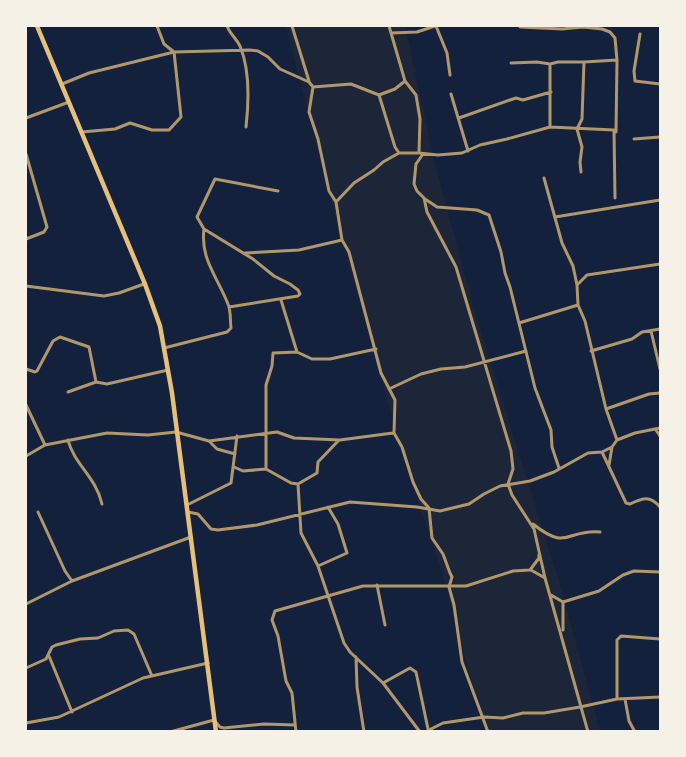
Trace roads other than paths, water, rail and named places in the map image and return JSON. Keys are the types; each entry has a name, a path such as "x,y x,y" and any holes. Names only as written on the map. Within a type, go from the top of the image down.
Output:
{"main road":[{"path":"37,26 155,310 168,370 216,732"}],"street":[{"path":"82,132 115,129 130,123 152,130 169,130 177,123 181,112 174,52 164,44 157,26"},
{"path":"227,26 242,51 247,72 246,127"},
{"path":"292,26 309,82 314,89"},
{"path":"389,26 405,81 412,88 417,102 420,119 421,153 414,175 415,188 437,207 477,210 489,215 535,388 551,430 552,447 559,468"},
{"path":"392,33 417,32 426,27 435,26 447,53 450,75"},
{"path":"520,26 602,29 610,32 615,38 615,198"},
{"path":"640,34 634,71 635,81 660,84"},
{"path":"62,84 89,73 174,52 242,51 258,51 280,69 309,82"},
{"path":"511,63 550,64 616,60"},
{"path":"581,172 582,147 577,129 582,119 584,62"},
{"path":"550,64 550,127"},
{"path":"314,89 351,84 379,95 395,89 405,81"},
{"path":"314,89 309,112 318,139 329,191 336,202 342,240 349,252 381,373 395,400 394,433 402,447 411,477 421,499 429,508 432,538 443,554 452,578 449,587 454,605 462,662 488,732"},
{"path":"459,118 510,100 523,100 551,92"},
{"path":"451,94 468,151"},
{"path":"379,95 399,153"},
{"path":"26,118 69,102"},
{"path":"336,202 360,178 399,153 438,155 468,151 480,145 550,127 610,129 616,134"},
{"path":"634,139 660,137"},
{"path":"26,154 47,227 44,232 26,239"},
{"path":"544,178 562,243 573,266 578,305 585,321 606,408 617,440"},
{"path":"229,307 281,300 300,294 298,290 204,229 197,217 215,179 278,191"},
{"path":"424,198 427,212 456,267 512,451 513,469 508,484 512,495 532,523 544,533 558,539 600,532"},
{"path":"555,217 660,200"},
{"path":"164,348 226,332 231,328 229,307 206,260 202,240 204,229"},
{"path":"243,253 299,250 342,240"},
{"path":"577,285 587,275 660,264"},
{"path":"26,286 104,296 146,284"},
{"path":"281,300 297,352"},
{"path":"519,323 578,305"},
{"path":"591,351 632,339 642,332 660,329"},
{"path":"651,331 660,369"},
{"path":"26,369 37,371 53,341 60,337 89,347 96,382"},
{"path":"266,469 266,385 272,366 271,356 275,352 297,352 312,359 330,359 376,349"},
{"path":"389,389 421,374 485,363 526,351"},
{"path":"68,393 96,382 107,384 168,370"},
{"path":"606,408 649,394 660,393"},
{"path":"26,405 45,445"},
{"path":"609,466 612,447 617,440 635,433 660,428"},
{"path":"656,430 660,436"},
{"path":"26,456 45,445 107,433 148,435 176,432 209,441 281,432 298,439 340,440 394,433"},
{"path":"187,505 229,486 233,478 237,436"},
{"path":"68,440 72,454 89,474 100,492 102,504"},
{"path":"234,467 243,471 266,469 286,482 298,484 317,473 318,462 340,440"},
{"path":"209,441 217,449 235,454"},
{"path":"188,512 198,514 211,529 218,530 257,525 350,502 429,508 440,511 465,506 494,488 530,481 588,453 602,452 612,447"},
{"path":"602,452 626,503 630,504 643,497 652,499 660,507"},
{"path":"298,484 301,533 318,566 344,643 383,683 420,732"},
{"path":"417,507 421,499"},
{"path":"318,566 347,553 338,524 328,507"},
{"path":"38,512 65,571 72,581"},
{"path":"532,523 588,732"},
{"path":"26,604 72,581 191,537"},
{"path":"530,570 539,558 540,551"},
{"path":"296,732 292,693 286,681 278,636 273,626 272,615 275,611 357,587 377,585 466,586 511,572 530,570 545,578"},
{"path":"551,595 563,602 599,591 623,575 634,571 660,572"},
{"path":"377,585 385,625"},
{"path":"562,635 563,602"},
{"path":"72,711 50,656 52,647 56,645 80,639 98,638 114,631 128,630 134,634 153,676"},
{"path":"617,699 617,640 621,636 660,639"},
{"path":"26,668 50,656"},
{"path":"356,657 357,687 364,732"},
{"path":"26,723 53,719 136,681 208,663"},
{"path":"383,683 410,668 416,672 426,731 443,723 484,717 502,718 523,713 544,713 617,699 660,697"},
{"path":"625,699 629,721 635,732"},
{"path":"170,732 214,720 224,728 264,724 295,725"}]}
